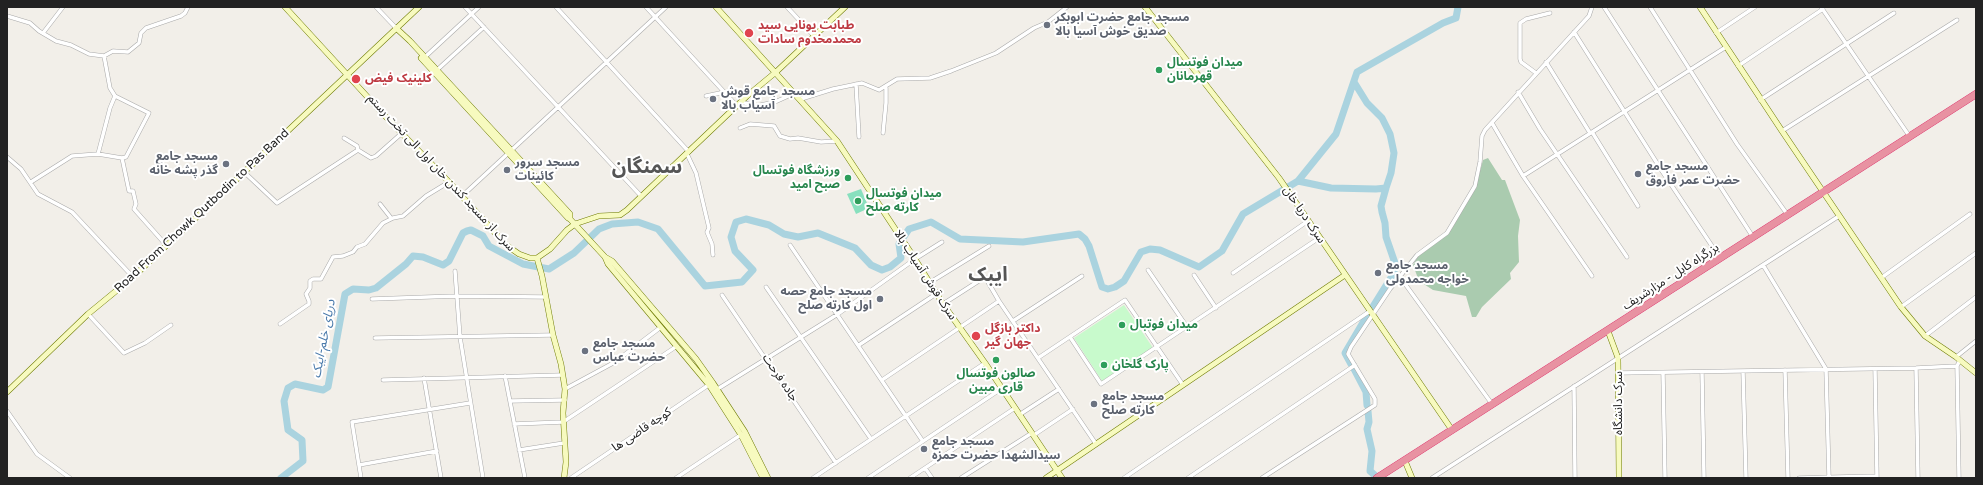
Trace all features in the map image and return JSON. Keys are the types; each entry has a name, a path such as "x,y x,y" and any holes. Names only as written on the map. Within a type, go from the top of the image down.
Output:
{"highway":[{"name":"بزرگراه کابل - مزارشریف","path":"1378,478 1976,94"}],"street":[{"path":"43,33 63,7"},
{"path":"7,16 30,23 56,41 71,44 89,54 104,56 114,52 128,52 139,43 141,33 146,28 181,16 185,13 188,7"},
{"name":"سرک از مسجد کندن خان اول الی تخت رستم","path":"285,7 506,245 518,254 537,260"},
{"path":"376,7 437,70 568,218 570,218 599,249 608,264 711,384"},
{"name":"Road From Chowk Qutbodin to Pas Band","path":"7,392 88,314 133,277 348,76 419,7"},
{"path":"465,7 641,196"},
{"path":"425,57 479,7"},
{"path":"556,7 608,62 688,153 696,173 709,228 708,232 712,244 713,255"},
{"path":"646,7 725,92 739,104 756,106 775,102 795,92"},
{"path":"461,197 666,7"},
{"name":"سرک قوش آسیاب بالا","path":"716,7 795,92 837,141 905,243 936,294 985,363 1062,478"},
{"path":"787,7 813,35"},
{"path":"564,478 566,462 563,422 565,389 542,276 537,260 550,249 567,230 599,216 620,215 845,7"},
{"path":"801,99 833,89 856,84 865,84 876,90 886,88 893,80 930,78 996,53 1034,28 1048,22 1066,7"},
{"name":"سرک دریا خان","path":"1144,7 1278,178 1452,430"},
{"path":"1262,478 1375,405 1375,399 1348,354 1358,335 1371,313 1417,255 1447,233 1475,186 1480,162 1482,136 1518,92 1589,16 1592,7"},
{"path":"1604,7 1753,237"},
{"path":"1650,7 1737,144 1787,214"},
{"path":"1700,7 1760,100 1901,307 1925,336 1958,358 1976,373"},
{"path":"1716,32 1755,7"},
{"path":"1738,66 1822,8 1910,137"},
{"path":"1536,73 1521,62 1520,59 1520,23 1526,19 1550,13"},
{"path":"1760,100 1894,13"},
{"path":"1782,131 1957,20"},
{"path":"437,70 484,27"},
{"path":"1574,32 1662,172 1720,258"},
{"path":"406,39 408,44 510,152"},
{"path":"1523,176 1689,69 1726,47"},
{"path":"31,182 72,156 98,154 122,158 126,157 149,113 115,96 110,88 104,56"},
{"path":"1546,62 1638,206"},
{"path":"856,84 859,137"},
{"path":"883,132 886,88"},
{"path":"706,96 725,92"},
{"path":"1518,92 1540,129 1627,257"},
{"path":"98,154 110,108 115,96"},
{"path":"1492,122 1523,176 1592,276"},
{"path":"740,128 750,124 774,126 780,136 790,139 798,138 821,142 837,141"},
{"path":"344,138 358,146 358,150 371,158 402,133"},
{"path":"244,172 277,203 358,150"},
{"path":"7,157 21,169 38,194 72,212 133,277"},
{"path":"122,158 129,191 133,191 136,204 134,209 166,245"},
{"path":"280,324 308,304 309,301 306,294 310,288 310,281 312,279 322,279 333,257 343,256 353,252 357,247 365,244 383,223 391,218 403,216 426,196 449,182"},
{"path":"380,204 391,218"},
{"path":"1880,278 1970,214"},
{"path":"1432,478 1838,216"},
{"path":"1233,273 1308,222"},
{"path":"1070,337 1101,384 1319,238"},
{"path":"715,390 838,314 915,259 942,242"},
{"path":"790,245 922,440"},
{"path":"930,283 989,246"},
{"path":"1901,307 1976,253"},
{"path":"605,257 612,260 696,359 743,433 768,478"},
{"path":"1763,265 1826,369 1829,477"},
{"path":"1148,270 1187,327"},
{"path":"455,271 460,337 483,478"},
{"path":"1194,275 1216,308"},
{"path":"1046,478 1345,275"},
{"path":"1013,321 1082,276"},
{"path":"943,304 984,277 1096,444"},
{"path":"1400,277 1493,404"},
{"path":"766,287 802,337 871,440"},
{"path":"859,345 936,294"},
{"name":"جاده فرحت","path":"722,295 767,359 836,463"},
{"path":"372,299 456,296 546,297"},
{"path":"1925,336 1976,297"},
{"path":"1038,358 1126,300 1183,385"},
{"path":"882,380 999,301"},
{"path":"1124,478 1371,313"},
{"path":"88,314 124,353 145,343 171,325"},
{"path":"565,389 615,362 661,327"},
{"name":"سرک دانشگاه","path":"1608,330 1618,358 1619,478"},
{"path":"375,338 553,335"},
{"path":"1959,478 1957,366 1958,358 1976,341"},
{"path":"514,424 563,422 677,346"},
{"path":"813,478 985,363"},
{"path":"1188,478 1355,365"},
{"path":"1618,373 1957,366"},
{"path":"1799,478 1877,477 1875,368"},
{"path":"1916,368 1918,478"},
{"path":"1785,370 1788,478"},
{"path":"1743,371 1746,478"},
{"path":"1702,372 1704,478"},
{"path":"1663,373 1665,478"},
{"path":"383,380 505,376 563,376"},
{"path":"505,376 525,478"},
{"path":"424,378 441,478"},
{"name":"کوچه قاضی ها","path":"572,478 711,384"},
{"path":"1574,386 1575,478"},
{"path":"868,478 922,440 1001,389"},
{"path":"1019,415 1059,389"},
{"path":"510,401 565,400"},
{"path":"361,478 352,422 470,403"},
{"path":"910,478 1015,408"},
{"path":"961,478 1073,409"},
{"path":"7,411 37,454 70,478"},
{"path":"676,478 743,433"},
{"path":"743,433 763,478"},
{"path":"519,450 564,443"},
{"path":"359,465 436,451"},
{"path":"1404,461 1412,478"},
{"path":"925,468 932,478"}],"green space":[{"path":"1488,158 1502,180 1505,180 1520,220 1518,236 1519,262 1510,273 1511,279 1482,307 1476,317 1472,317 1466,296 1433,290 1419,281 1413,265 1418,256 1447,235 1476,186 1483,160"},
{"name":"میدان فوتسال کارته صلح","path":"861,189 869,208 856,214 847,194"},
{"name":"پارک گلخان","path":"1124,305 1153,348 1102,381 1074,338"}],"waterway":[{"name":"دریای خلم-ایبک","path":"281,478 303,461 302,440 288,430 284,401 288,388 295,384 323,390 328,387 345,294 353,289 369,290 376,288 406,264 413,256 423,257 443,265 449,261 463,233 467,231 471,230 483,236 489,246 523,264 549,269 574,253 599,229 612,224 638,222 658,229 705,286 742,282 753,270 735,251 731,237 736,222 746,219 769,225 784,234 798,237 818,233 855,248 871,265 882,270 890,267 901,258 899,244 909,229 931,222 960,239 1023,242 1079,234 1085,239 1089,246 1102,287 1108,289 1115,287 1124,281 1141,252 1150,249 1160,250 1199,267 1222,251 1243,214 1298,181 1336,134 1357,72 1443,23 1456,18 1458,7"},
{"path":"1298,181 1331,188 1386,188 1391,173 1394,153 1390,134 1382,118 1367,103 1354,82"},
{"path":"1372,308 1392,276 1396,266 1386,237 1385,223 1381,206 1386,188"},
{"path":"1351,364 1345,353 1368,314"},
{"path":"1354,369 1366,392 1367,405"},
{"path":"1368,411 1369,422 1367,429 1372,451 1370,471 1378,478"}],"place":[{"name":"مسجد جامع حضرت ابوبکر صدیق خوش آسیا بالا","path":"1047,25"},
{"name":"طبابت یونایی سید محمدمخدوم سادات","path":"749,33"},
{"name":"میدان فوتسال قهرمانان","path":"1159,70"},
{"name":"کلینیک فیض","path":"356,79"},
{"name":"مسجد جامع قوش آسیاب بالا","path":"713,99"},
{"name":"مسجد جامع گذر پشه خانه","path":"226,164"},
{"name":"مسجد سرور کائینات","path":"507,170"},
{"name":"مسجد جامع حضرت عمر فاروق","path":"1638,174"},
{"name":"ورزشگاه فوتسال صبح امید","path":"848,178"},
{"name":"میدان فوتسال کارته صلح","path":"858,201"},
{"name":"مسجد جامع خواجه محمدولی","path":"1378,273"},
{"name":"مسجد جامع حصه اول کارته صلح","path":"880,299"},
{"name":"میدان فوتبال","path":"1122,325"},
{"name":"داکتر بازگل جهان گیر","path":"976,336"},
{"name":"مسجد جامع حضرت عباس","path":"585,351"},
{"name":"صالون فوتسال قاری مبین","path":"996,360"},
{"name":"پارک گلخان","path":"1104,365"},
{"name":"مسجد جامع کارته صلح","path":"1094,404"},
{"name":"مسجد جامع سیدالشهدا حضرت حمزه","path":"924,449"}],"district":[{"name":"سمنگان","path":"647,168"},
{"name":"ایبک","path":"988,276"}]}
